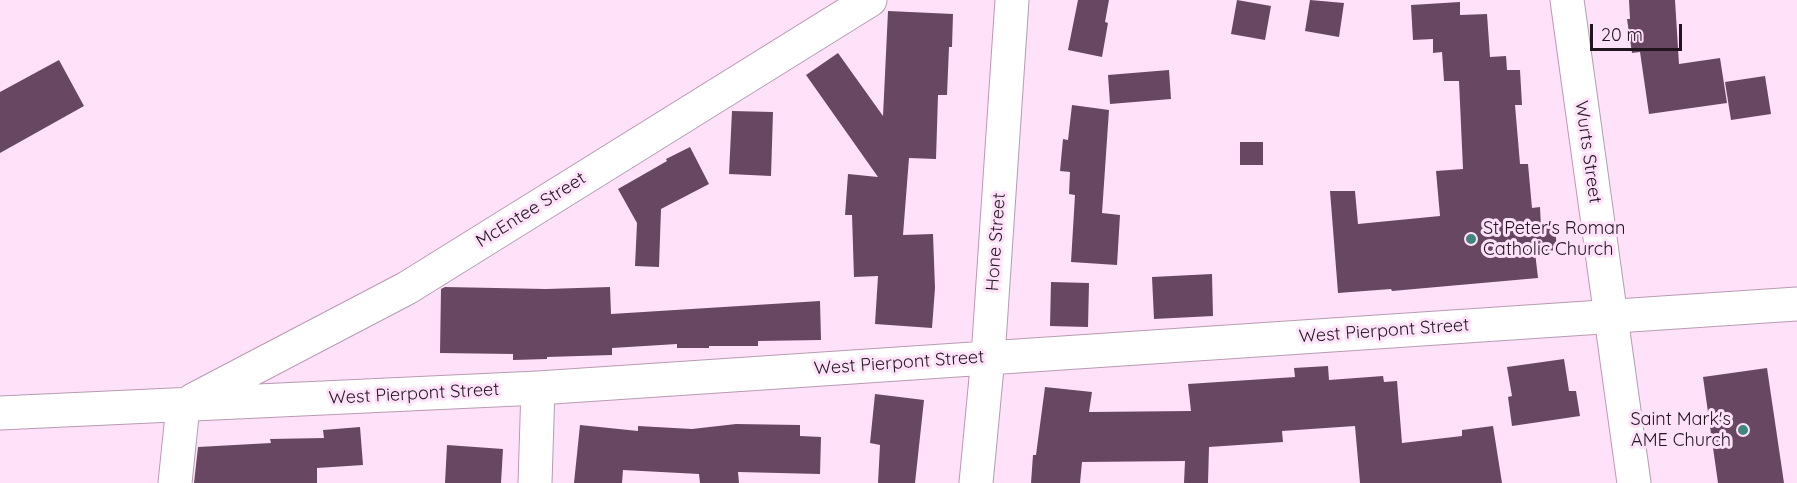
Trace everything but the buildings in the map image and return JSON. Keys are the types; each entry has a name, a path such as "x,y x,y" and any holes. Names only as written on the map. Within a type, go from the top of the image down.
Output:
{"main road":[{"name":"McEntee Street","path":"183,406 407,288 870,0"},
{"name":"Hone Street","path":"976,483 988,357 1012,0"},
{"name":"Wurts Street","path":"1567,0 1634,483"},
{"name":"West Pierpont Street","path":"0,413 538,388 1797,304"},
{"path":"535,483 538,388"},
{"path":"175,483 183,406"}],"place":[{"name":"St Peter's Roman Catholic Church","path":"1471,239"},
{"name":"Saint Mark's AME Church","path":"1743,430"}]}
